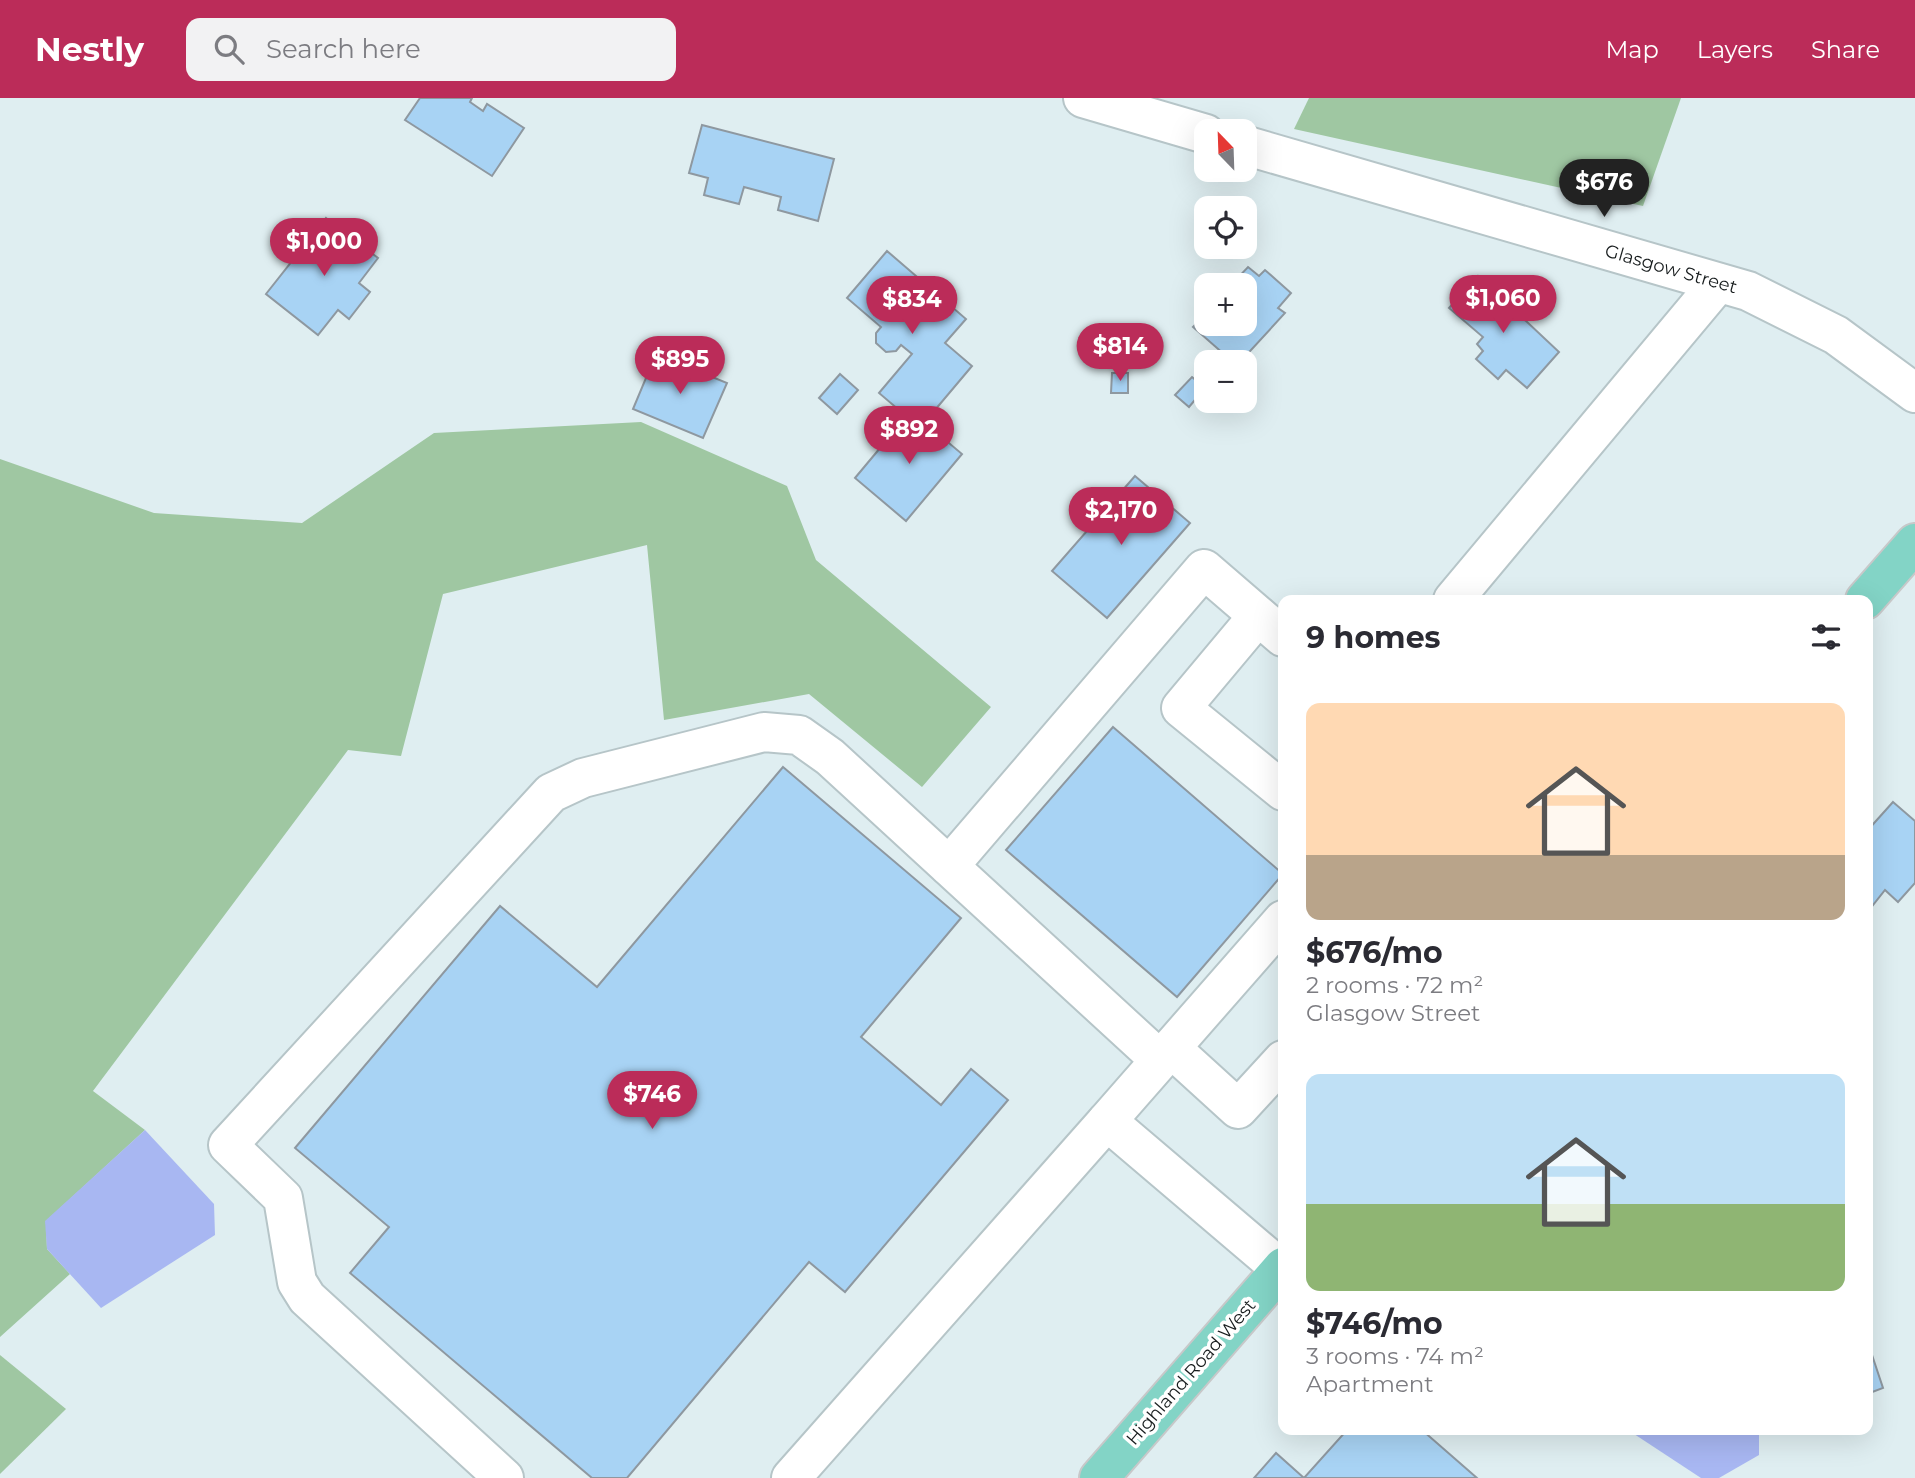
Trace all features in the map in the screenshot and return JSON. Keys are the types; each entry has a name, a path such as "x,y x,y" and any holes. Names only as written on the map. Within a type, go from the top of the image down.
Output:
{"main road":[{"path":"1869,595 1915,543"},
{"name":"Highland Road West","path":"1099,1478 1278,1273"}],"street":[{"path":"1083,98 1194,130"},
{"name":"Glasgow Street","path":"1257,149 1748,291 1836,335 1915,393"},
{"path":"1457,595 1718,283"},
{"path":"949,866 1204,569 1270,626 1181,708 1278,787"},
{"path":"504,1478 307,1298 298,1282 282,1198 228,1145 536,806 565,784 764,732 788,733 809,740 1165,1054 1238,1109 1278,1065"},
{"path":"791,1478 1278,926"},
{"path":"1107,1121 1278,1265"}],"green space":[{"path":"1309,98 1681,98 1643,206 1294,129"},
{"path":"641,422 787,486 816,560 991,707 922,787 809,694 664,720 647,545 443,594 401,756 348,750 93,1091 145,1130 46,1221 47,1249 70,1274 0,1337 0,459 154,513 302,523 434,433"},
{"path":"0,1355 66,1409 0,1474"}],"water":[{"path":"145,1130 214,1204 215,1235 101,1308 47,1249 45,1221"},
{"path":"1636,1435 1759,1435 1759,1455 1719,1478 1701,1478"}],"building":[{"path":"420,98 472,98 470,102 483,111 487,104 524,128 492,176 405,120"},
{"path":"702,125 834,159 818,221 778,210 781,197 744,187 739,204 704,195 708,178 689,173"},
{"path":"326,218 378,258 359,283 370,292 349,319 338,310 318,335 266,294"},
{"path":"887,251 966,319 945,343 972,366 924,423 911,411 906,416 879,393 912,354 901,345 896,351 886,352 876,343 876,333 881,327 847,298"},
{"path":"1248,267 1255,273 1242,273"},
{"path":"1265,270 1291,293 1278,308 1285,313 1251,350 1219,350 1203,336 1257,336 1257,274 1259,276"},
{"path":"1478,276 1559,352 1527,388 1506,370 1498,379 1476,359 1483,351 1477,344 1483,337 1449,308"},
{"path":"656,354 727,383 703,438 633,409"},
{"path":"1112,373 1128,373 1128,393 1111,393"},
{"path":"840,374 858,390 837,414 819,398"},
{"path":"1192,377 1194,379 1194,401 1189,407 1175,395"},
{"path":"911,411 962,454 906,521 855,478"},
{"path":"1135,476 1190,523 1107,618 1052,571"},
{"path":"1113,727 1278,870 1278,880 1177,997 1006,850"},
{"path":"783,767 961,918 861,1037 941,1105 971,1069 1008,1100 845,1292 809,1262 627,1478 592,1478 350,1273 389,1227 295,1148 500,906 597,987"},
{"path":"1893,802 1915,821 1915,883 1898,902 1885,890 1873,905 1873,824"},
{"path":"1873,1358 1883,1388 1873,1392"},
{"path":"1343,1435 1428,1435 1477,1478 1304,1478"},
{"path":"1276,1453 1304,1478 1254,1478"}]}
